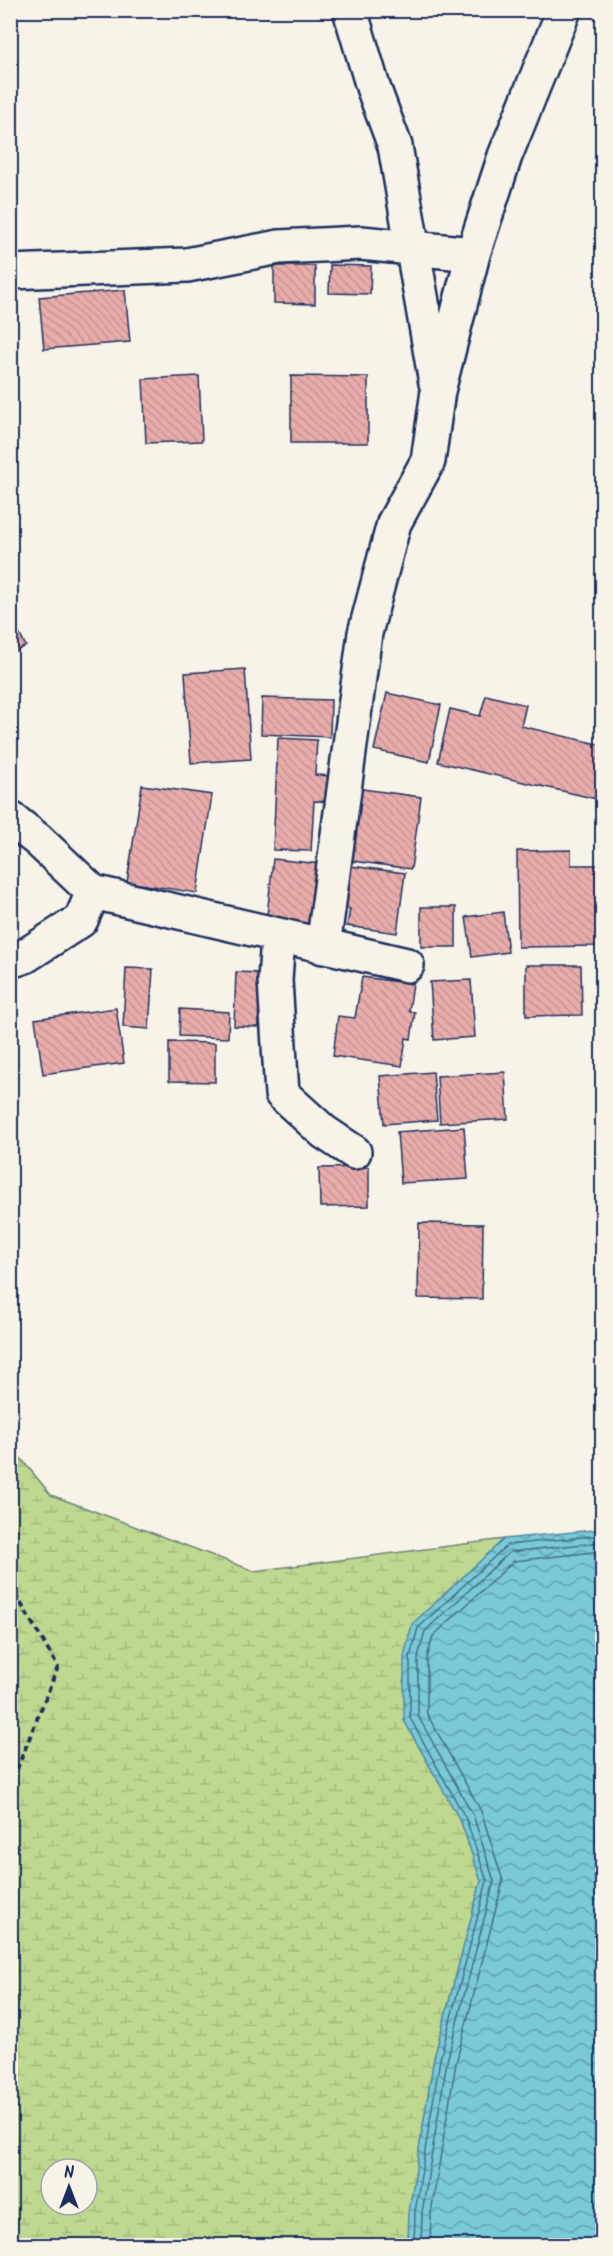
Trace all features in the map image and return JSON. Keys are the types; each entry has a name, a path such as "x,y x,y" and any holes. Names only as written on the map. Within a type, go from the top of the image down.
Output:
{"street":[{"path":"350,10 373,87 395,146 438,391"},
{"path":"323,948 365,633 394,523 428,461 438,391 473,254 505,156 564,10"},
{"path":"10,272 187,265 279,247 361,243 473,254"},
{"path":"10,818 38,840 93,892 323,948 407,965"},
{"path":"10,961 26,956 81,920 93,892"},
{"path":"278,937 275,980 282,1094 324,1132 354,1152"}],"path":[{"path":"10,1585 58,1667 10,1786"}],"green space":[{"path":"10,1445 51,1495 254,1571 504,1539 413,1624 404,1720 461,1822 481,1881 434,2058 409,2212 408,2245 11,2245"}],"water":[{"path":"602,1529 602,2245 408,2245 409,2212 434,2058 481,1881 461,1822 404,1720 404,1656 412,1624 504,1539"}],"building":[{"path":"330,265 371,266 370,294 329,293"},
{"path":"274,266 315,266 315,304 274,303"},
{"path":"125,290 130,342 44,349 39,297"},
{"path":"199,376 202,441 146,443 143,379"},
{"path":"291,376 368,377 368,443 291,443"},
{"path":"10,618 26,646 10,654"},
{"path":"245,669 251,759 191,763 185,673"},
{"path":"387,693 441,705 429,762 374,750"},
{"path":"486,695 526,705 521,726 602,745 601,800 438,762 450,709 480,716"},
{"path":"262,698 331,700 330,737 261,734"},
{"path":"278,738 317,740 315,775 335,776 334,802 314,801 311,851 273,850"},
{"path":"142,785 212,795 197,893 127,882"},
{"path":"355,788 421,797 411,869 346,860"},
{"path":"571,850 571,865 602,865 602,946 518,947 517,851"},
{"path":"273,859 321,864 315,930 266,925"},
{"path":"343,865 405,873 397,933 347,926 350,909 338,907"},
{"path":"421,907 456,907 456,947 421,947"},
{"path":"503,912 508,952 472,957 466,917"},
{"path":"526,965 581,965 582,1015 526,1016"},
{"path":"126,968 153,969 149,1029 123,1027"},
{"path":"236,972 260,973 258,1027 234,1026"},
{"path":"362,977 413,984 409,1011 415,1012 411,1039 406,1038 402,1066 333,1056 338,1016 355,1018"},
{"path":"471,980 475,1037 434,1040 430,982"},
{"path":"116,1008 124,1063 43,1074 35,1019"},
{"path":"180,1009 229,1012 228,1038 179,1036"},
{"path":"169,1042 215,1043 215,1082 169,1081"},
{"path":"433,1072 437,1120 384,1124 380,1076"},
{"path":"505,1072 508,1119 440,1123 437,1076"},
{"path":"464,1127 468,1179 401,1183 397,1132"},
{"path":"369,1167 369,1206 320,1207 319,1168"},
{"path":"419,1223 483,1224 482,1299 418,1298"}]}
